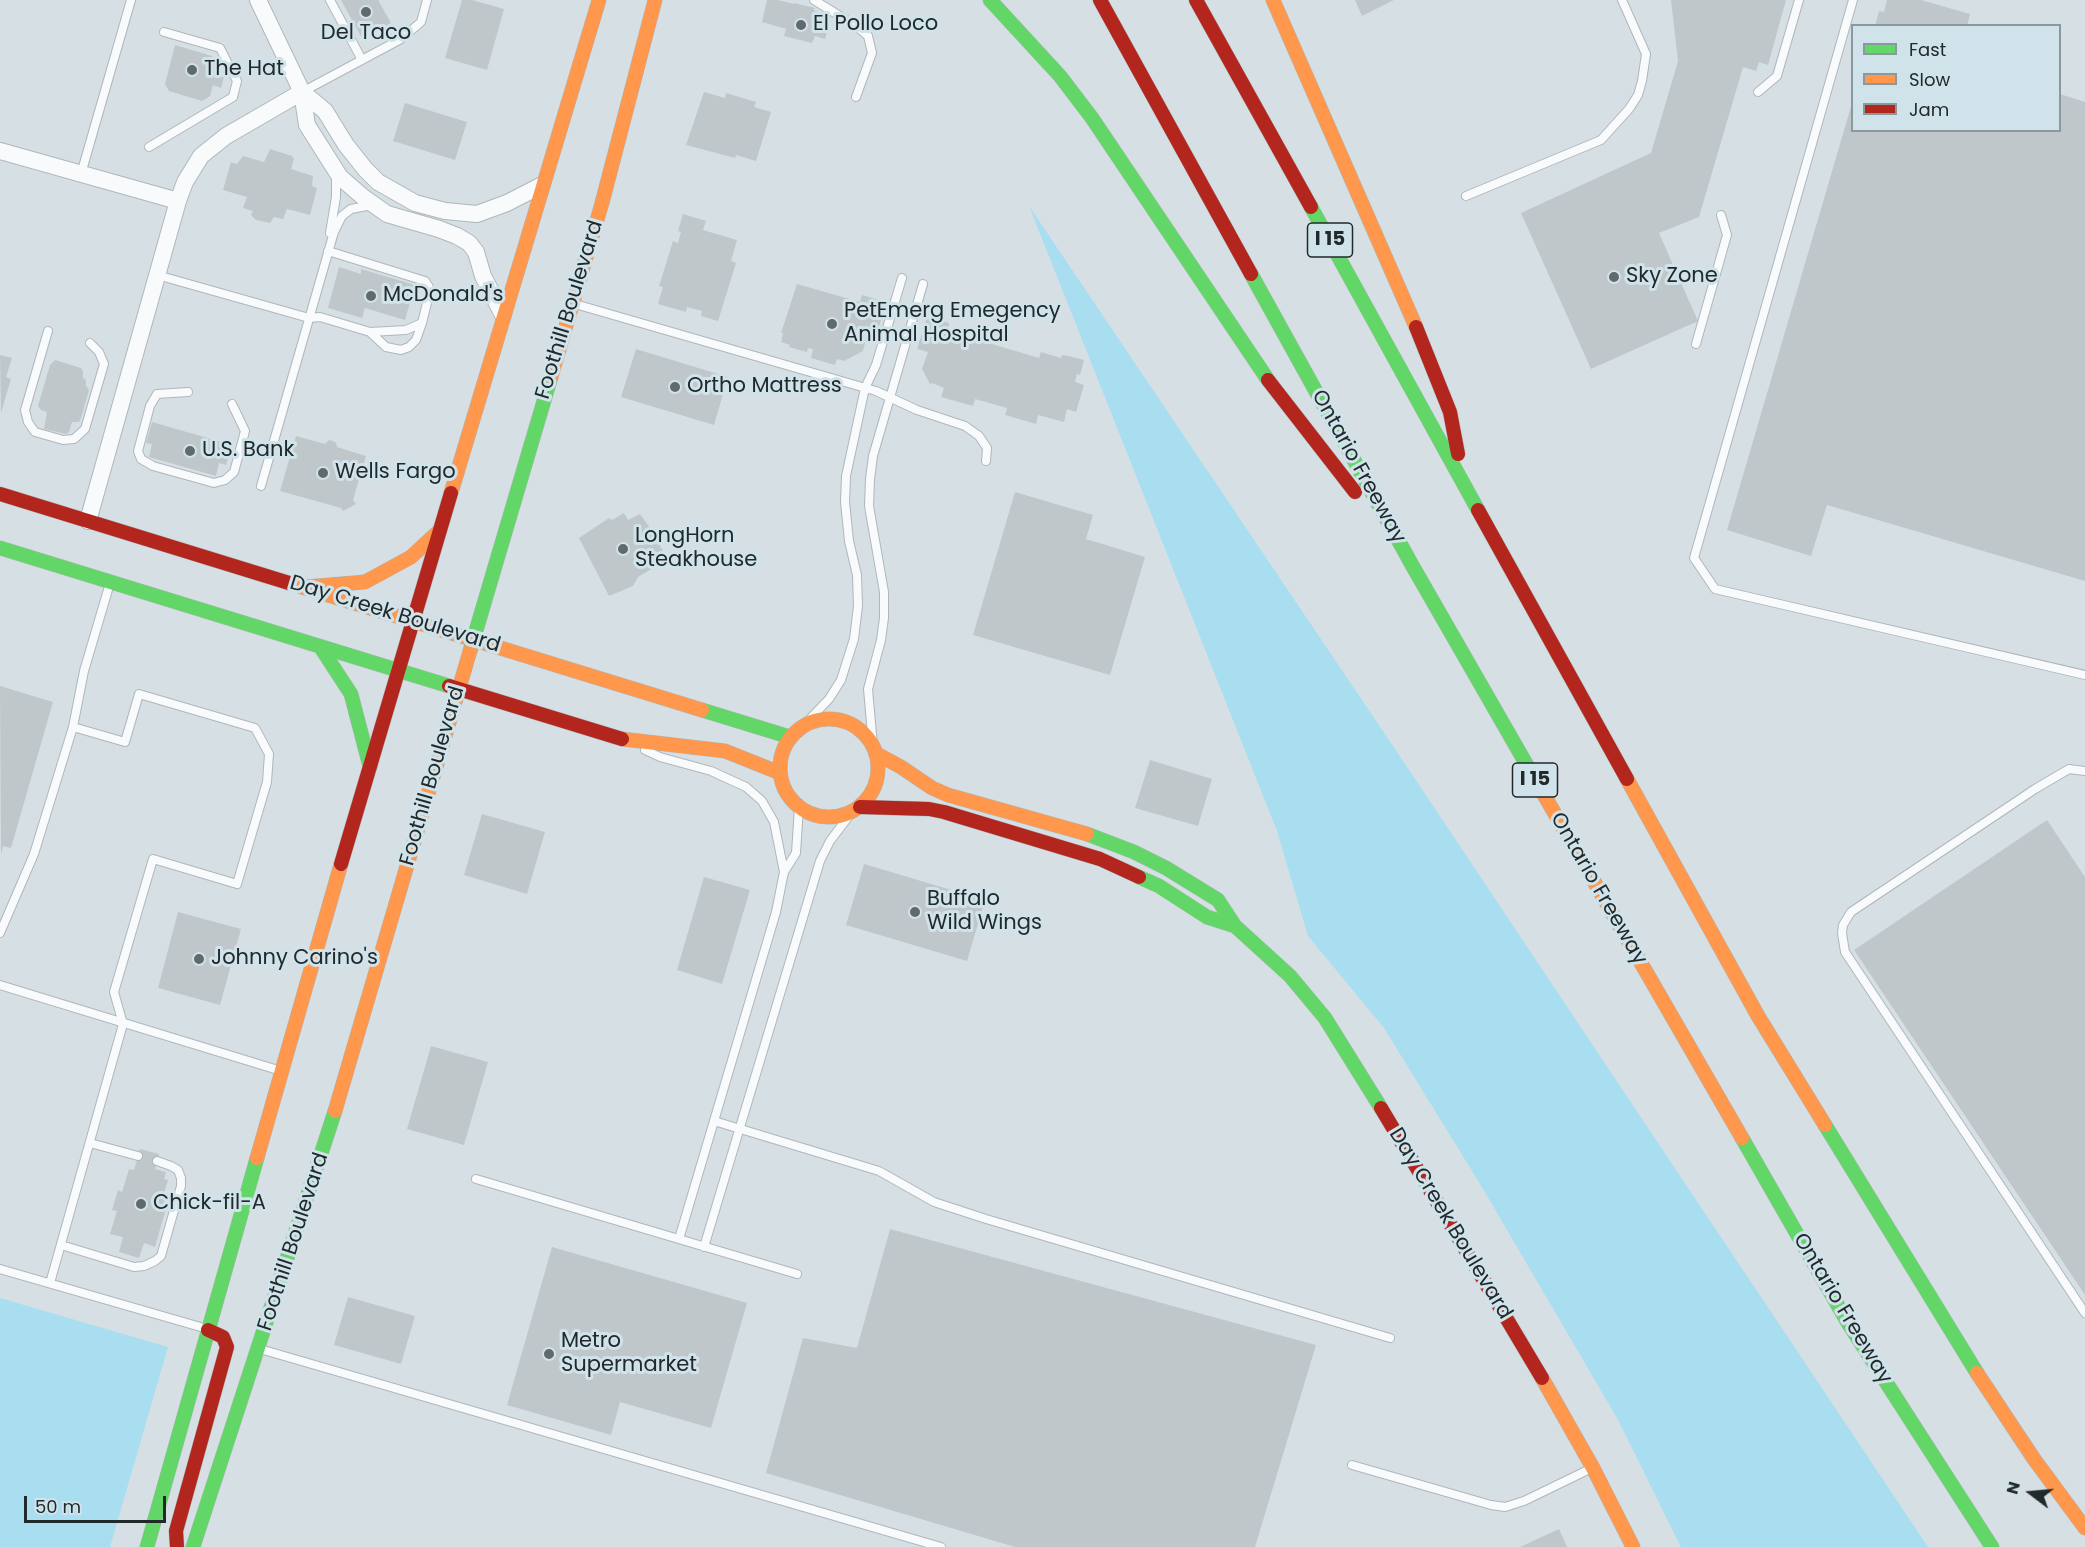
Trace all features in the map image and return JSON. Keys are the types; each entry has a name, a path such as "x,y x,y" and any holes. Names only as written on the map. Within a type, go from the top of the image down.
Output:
{"main road":[{"path":"147,1547 281,1071 503,315 599,0"},
{"name":"Foothill Boulevard","path":"193,1547 260,1349 331,1125 602,202 655,0"},
{"path":"990,0 1060,76 1092,118 1265,376 1412,565"},
{"name":"Ontario Freeway","path":"1100,0 1412,565 1848,1323 1992,1547"},
{"name":"I 15","path":"1196,0 1758,1016 1958,1344 2034,1459 2085,1528"},
{"path":"1274,0 1398,284 1450,412 1463,481"},
{"name":"Day Creek Boulevard","path":"0,494 790,737"},
{"path":"305,587 366,582 411,556 440,531"},
{"path":"0,548 621,739 724,751 780,773"},
{"path":"321,648 351,694 370,767"},
{"path":"835,718 851,723 864,732 875,750 879,769 870,796 856,809 839,817 825,818 811,814 789,798 783,786 780,760 790,737 804,725 819,719 835,718"},
{"name":"Day Creek Boulevard","path":"875,750 932,789 1081,832 1134,852 1166,868 1218,900 1235,926 1290,976 1325,1018 1358,1069 1521,1342 1593,1468 1634,1547"},
{"name":"Day Creek Boulevard","path":"856,809 930,809 1100,859 1159,886 1207,917 1235,926"},
{"path":"177,1547 176,1532 227,1347 223,1337 208,1330"}],"street":[{"path":"258,0 302,92 307,125 340,177 387,214 457,236 469,243 476,252 483,276 503,315"},
{"path":"302,92 325,111 346,146 378,182 415,203 445,211 477,214 507,203 542,185"},
{"path":"88,520 185,182 201,156 226,136 302,92"},
{"path":"0,151 178,201"}],"lane":[{"path":"81,174 131,0"},
{"path":"330,0 362,60"},
{"path":"302,92 401,39 421,22 427,0"},
{"path":"814,0 868,36 872,53 856,97"},
{"path":"1466,196 1601,140 1629,109 1638,95 1646,66 1646,54 1622,0"},
{"path":"1758,92 1777,76 1799,0"},
{"path":"1853,0 1694,558 1715,589 2085,675"},
{"path":"149,147 233,97 237,81 219,48 164,32"},
{"path":"328,251 336,197 336,170"},
{"path":"261,486 328,251 342,216 351,209 374,205"},
{"path":"1696,344 1727,235 1721,215"},
{"path":"328,251 425,280 429,287 422,323 416,340 409,347 401,350 386,347 370,332"},
{"path":"158,275 309,318 320,317 370,332 406,330 422,323"},
{"path":"804,725 829,699 841,680 854,639 858,606 857,575 849,541 845,502 846,476 865,388 876,365 902,278"},
{"path":"875,750 868,689 881,640 884,592 869,506 870,479 873,456 924,284"},
{"path":"571,303 865,388 917,410 965,426 979,436 987,448 986,461"},
{"path":"48,331 25,410 28,422 35,432 63,440 74,439 85,429 104,364 99,352 90,343"},
{"path":"188,392 157,394 150,406 138,451 141,459 153,466 214,483 225,480 234,472 245,431 232,404"},
{"path":"0,933 34,854 73,727 84,671 110,583"},
{"path":"50,1284 123,1023 114,992 153,859 237,884 267,782 269,754 255,728 139,694 125,742 73,727"},
{"path":"621,739 660,757 711,771 746,787 762,801 774,822 784,872"},
{"path":"2085,771 2069,769 2006,808 1851,912 1843,925 1842,933 1845,952 2085,1313"},
{"path":"679,1239 776,912 784,872 796,853 799,807"},
{"path":"704,1247 820,861 830,840 856,809"},
{"path":"0,985 281,1071"},
{"path":"714,1121 879,1171 934,1202 986,1219 1390,1338"},
{"path":"90,1143 138,1156"},
{"path":"61,1245 134,1266 144,1266 161,1256 181,1186 181,1178 178,1170 157,1161"},
{"path":"476,1179 797,1274"},
{"path":"0,1269 208,1330"},
{"path":"260,1349 941,1547"},
{"path":"1352,1465 1505,1507 1524,1501 1593,1468"}],"shaded area":[{"path":"1029,206 1928,1547 1681,1547 1617,1418 1480,1184 1384,1028 1308,936 1277,831"},
{"path":"0,1298 168,1347 110,1547 0,1547"}],"building":[{"name":"Del Taco","path":"341,0 378,0 391,23 363,40"},
{"path":"462,0 472,0 504,9 487,70 445,58"},
{"name":"El Pollo Loco","path":"767,0 778,0 815,8 814,11 831,16 825,39 815,36 812,43 784,36 786,29 762,22"},
{"path":"1355,0 1394,0 1362,16"},
{"path":"1671,0 1786,0 1768,65 1759,62 1756,71 1743,67 1699,217 1659,233 1698,321 1591,369 1521,213 1651,153 1678,61"},
{"path":"1887,0 1921,0 1970,14 1968,24 1876,24 1879,11 1884,12"},
{"name":"The Hat","path":"175,45 212,56 218,65 215,75 224,77 221,88 213,85 210,96 202,101 169,91 165,84"},
{"path":"704,92 725,98 726,93 756,102 754,107 771,112 756,161 686,145"},
{"path":"2061,94 2085,102 2085,581 1827,505 1811,556 1727,530 1851,106 1851,132 2061,132"},
{"path":"405,103 467,122 455,160 393,141"},
{"path":"270,149 292,156 294,159 291,169 313,176 312,186 317,188 310,215 287,209 283,219 274,217 270,223 256,220 251,215 253,211 243,208 247,197 223,190 231,162 237,164 243,156 264,162"},
{"path":"683,214 706,221 703,230 737,240 731,261 736,263 718,321 701,316 702,311 687,307 686,312 658,304 663,287 659,286 673,241 678,243 681,232 678,231"},
{"name":"McDonald's","path":"339,267 361,274 361,269 415,285 405,320 365,308 362,318 328,308"},
{"name":"PetEmerg Emegency Animal Hospital","path":"797,284 860,302 862,295 886,302 876,337 864,334 862,338 866,339 863,351 844,361 837,359 835,365 811,358 813,349 808,348 807,352 781,342 783,333 781,333"},
{"path":"927,317 949,323 948,329 956,331 955,333 1039,358 1041,352 1061,358 1062,355 1084,360 1080,375 1077,374 1075,382 1084,385 1076,412 1067,409 1064,422 1038,415 1036,424 1005,415 1007,408 975,399 973,406 941,397 944,388 930,384 922,369 928,352 917,349"},
{"name":"Ortho Mattress","path":"636,349 728,377 714,425 621,397"},
{"path":"0,355 12,358 6,377 11,379 1,413"},
{"path":"55,360 81,368 89,390 79,422 72,422 66,434 44,429 47,412 38,406 50,365"},
{"name":"U.S. Bank","path":"152,422 232,445 226,465 219,463 216,476 149,457 152,444 146,443"},
{"name":"Wells Fargo","path":"296,436 325,444 329,440 333,441 337,447 366,456 353,500 356,504 343,511 341,508 280,491"},
{"path":"1015,492 1093,515 1086,539 1145,557 1110,675 973,635"},
{"name":"LongHorn Steakhouse","path":"624,513 628,520 640,514 655,535 667,560 638,577 633,586 609,596 579,538 609,518 612,520"},
{"path":"0,686 53,702 11,848 3,846 1,855"},
{"path":"1150,760 1212,779 1198,826 1135,808"},
{"path":"482,814 545,832 527,894 464,875"},
{"path":"2047,820 2085,877 2085,1295 1854,950"},
{"name":"Buffalo Wild Wings","path":"864,864 985,900 967,961 846,925"},
{"path":"704,877 750,890 722,984 677,970"},
{"name":"Johnny Carino's","path":"178,912 241,929 220,1005 158,988"},
{"path":"431,1046 488,1062 464,1145 407,1129"},
{"name":"Chick-fil-A","path":"140,1149 159,1154 155,1169 166,1172 164,1179 168,1180 163,1196 169,1198 155,1247 144,1243 139,1258 119,1252 123,1237 110,1234 117,1211 112,1210 118,1190 122,1192 129,1169 134,1170"},
{"path":"890,1229 1316,1345 1255,1547 1015,1547 766,1473 803,1338 857,1348"},
{"path":"552,1247 747,1303 711,1428 620,1402 611,1435 507,1405"},
{"path":"348,1297 415,1316 401,1364 334,1345"},
{"path":"1559,1529 1567,1547 1520,1547"}],"traffic: fast":[{"path":"990,0 1060,76 1092,118 1268,380"},
{"path":"1311,207 1478,510"},
{"path":"1251,274 1412,565 1532,774"},
{"path":"470,651 551,377"},
{"path":"0,548 449,686"},
{"path":"321,648 351,694 370,767"},
{"path":"702,710 790,737"},
{"path":"1087,834 1134,852 1166,868 1218,900 1235,926 1290,976 1325,1018 1381,1108"},
{"path":"1139,877 1159,886 1207,917 1235,926"},
{"path":"193,1547 335,1111"},
{"path":"1825,1125 1977,1373"},
{"path":"1742,1138 1848,1323 1992,1547"},
{"path":"147,1547 257,1158"}],"traffic: slow":[{"path":"451,493 599,0"},
{"path":"551,377 602,203 655,0"},
{"path":"1273,0 1416,327"},
{"path":"305,587 365,582 411,557 439,531"},
{"path":"289,583 702,710"},
{"path":"335,1111 470,651"},
{"path":"829,719 848,722 864,733 875,749 878,768 875,787 864,803 848,814 829,817 810,814 794,803 783,787 780,768 783,749 794,733 810,722 829,719"},
{"path":"622,739 725,751 780,773"},
{"path":"877,754 932,788 948,795 1087,834"},
{"path":"1532,774 1742,1138"},
{"path":"1627,779 1758,1016 1825,1125"},
{"path":"257,1158 341,864"},
{"path":"1977,1373 2034,1459 2085,1528"},
{"path":"1542,1378 1593,1468 1633,1547"}],"traffic: jam":[{"path":"1100,0 1251,274"},
{"path":"1196,0 1311,207"},
{"path":"1416,327 1450,412 1458,454"},
{"path":"1268,380 1355,492"},
{"path":"341,864 451,493"},
{"path":"0,494 289,583"},
{"path":"1478,510 1627,779"},
{"path":"449,686 622,739"},
{"path":"860,807 929,809 944,812 1100,859 1139,877"},
{"path":"1381,1108 1542,1378"},
{"path":"177,1547 176,1531 227,1347 223,1337 208,1330"}],"place":[{"name":"Del Taco","path":"366,12"},
{"name":"El Pollo Loco","path":"801,25"},
{"name":"The Hat","path":"192,70"},
{"name":"Sky Zone","path":"1614,277"},
{"name":"McDonald's","path":"371,296"},
{"name":"PetEmerg Emegency Animal Hospital","path":"832,324"},
{"name":"Ortho Mattress","path":"675,387"},
{"name":"U.S. Bank","path":"190,451"},
{"name":"Wells Fargo","path":"323,473"},
{"name":"LongHorn Steakhouse","path":"623,549"},
{"name":"Buffalo Wild Wings","path":"915,912"},
{"name":"Johnny Carino's","path":"199,959"},
{"name":"Chick-fil-A","path":"141,1204"},
{"name":"Metro Supermarket","path":"549,1354"}]}
